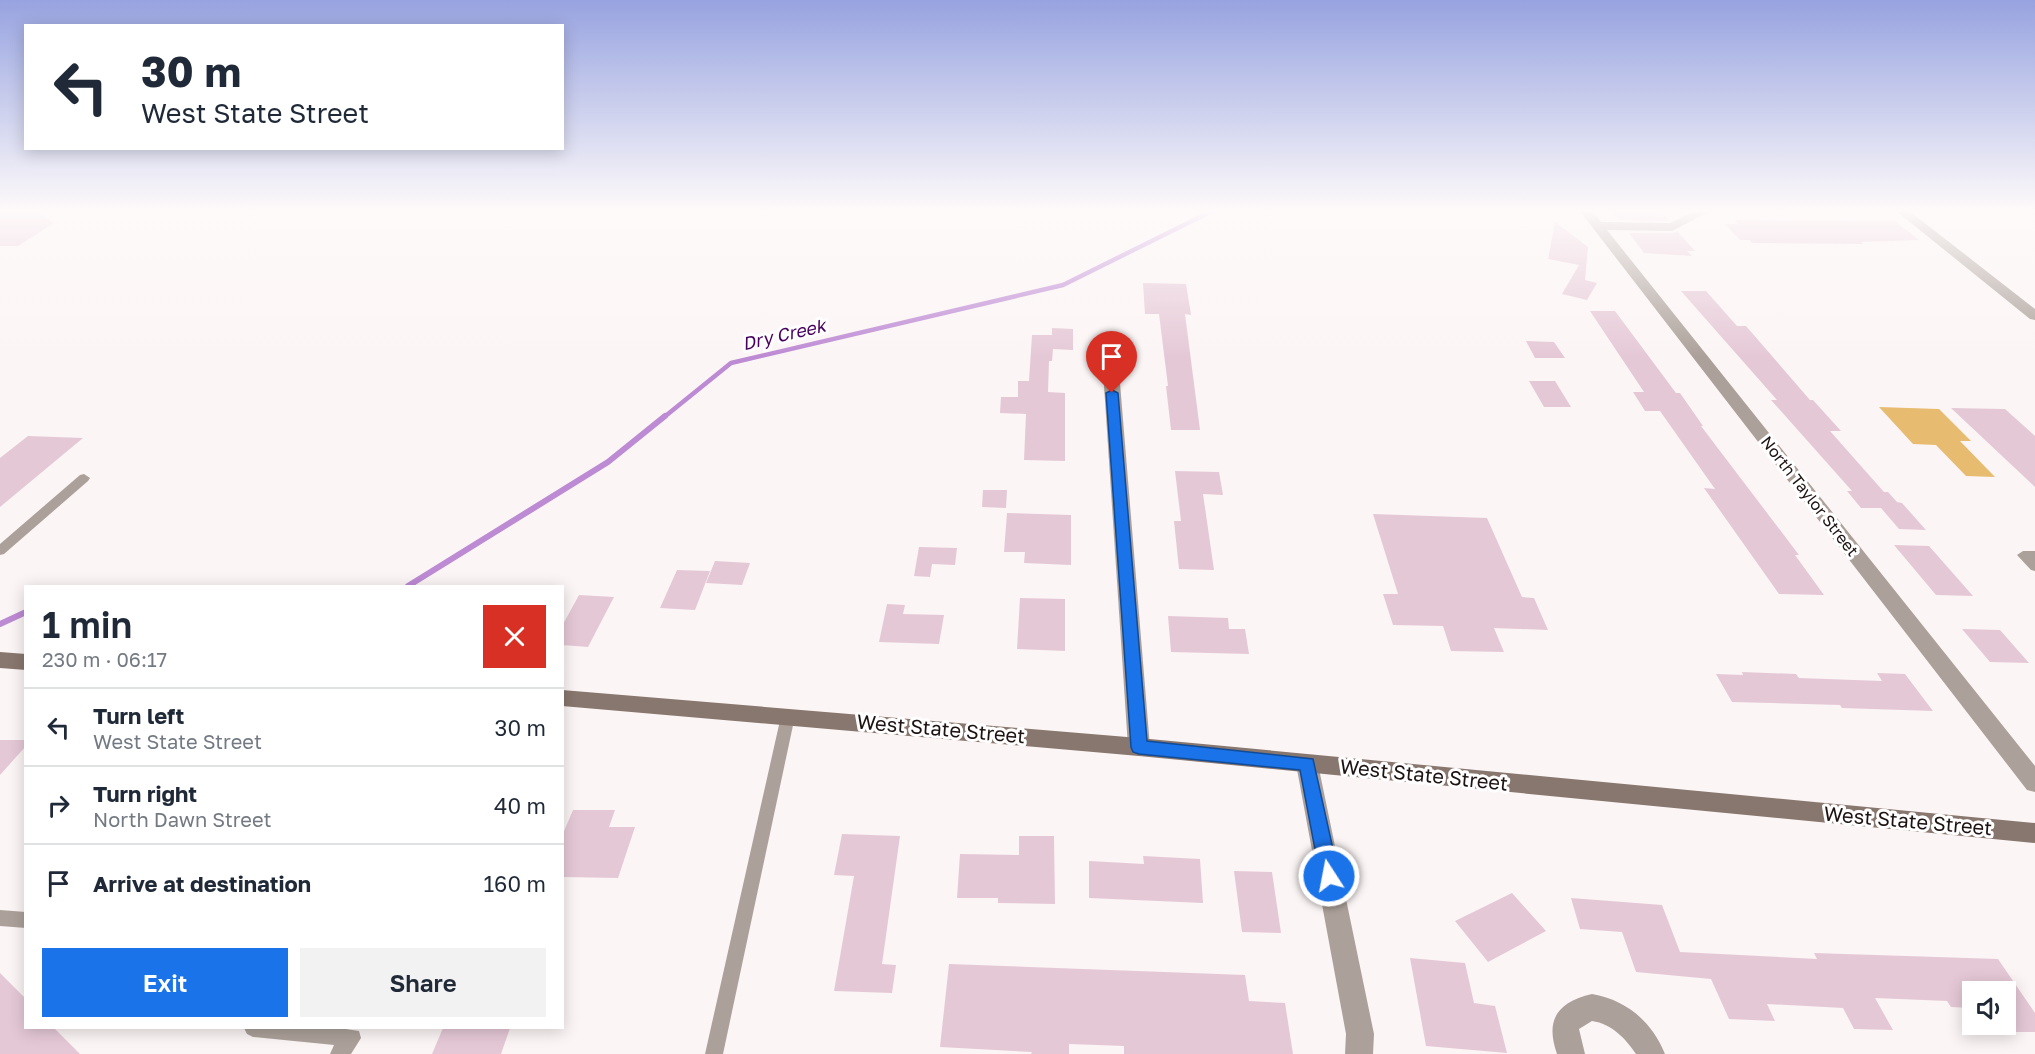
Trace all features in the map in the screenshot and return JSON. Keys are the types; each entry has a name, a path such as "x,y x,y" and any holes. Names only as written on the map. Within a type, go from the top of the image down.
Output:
{"main road":[{"path":"0,660 24,662"},
{"name":"West State Street","path":"564,698 1139,747 2035,833"}],"street":[{"name":"North Taylor Street","path":"1624,259 2035,783"},
{"path":"1963,259 2035,316"},
{"path":"1111,371 1139,747"},
{"path":"1307,764 1360,1034 1359,1054"},
{"path":"1571,1054 1564,1035 1566,1023 1573,1014 1584,1009 1611,1012 1625,1020 1638,1030 1651,1054"}],"lane":[{"path":"0,551 84,478"},
{"path":"2035,555 2023,555 2035,567"},
{"path":"714,1054 788,716"},
{"path":"0,918 24,920"},
{"path":"262,1029 352,1038 339,1054"}],"shaded area":[{"path":"1879,407 1939,409 1971,441 1960,441 1995,477 1966,476 1936,445 1913,444"}],"building":[{"path":"1549,259 1587,259 1585,280 1597,283 1587,300 1562,294 1579,265"},
{"path":"1143,283 1186,284 1191,315 1185,314 1200,430 1171,430 1159,314 1145,314"},
{"path":"1681,291 1706,291 1737,326 1746,326 1810,400 1813,400 1841,431 1830,431 1884,492 1888,492 1897,502 1902,503 1926,530 1899,529 1881,508 1861,508 1847,491 1852,491 1771,400 1777,400"},
{"path":"1590,311 1615,311 1676,393 1680,393 1703,426 1701,426 1799,555 1795,555 1824,595 1779,594 1704,488 1715,489 1660,411 1645,411 1633,392 1644,392"},
{"path":"1052,328 1073,329 1073,350 1053,349 1052,361 1049,361 1048,392 1065,393 1065,461 1024,460 1026,414 1000,413 1001,397 1018,397 1018,381 1029,381 1032,335 1052,335"},
{"path":"1526,341 1554,342 1565,358 1535,358"},
{"path":"1529,381 1555,381 1571,407 1544,407"},
{"path":"1951,408 2005,409 2035,436 2035,487"},
{"path":"28,436 83,438 0,507 0,458"},
{"path":"1175,471 1219,472 1223,495 1203,494 1214,570 1179,569 1174,521 1181,521"},
{"path":"983,490 1007,490 1006,508 982,507"},
{"path":"1007,513 1071,515 1071,565 1024,563 1025,552 1004,552"},
{"path":"1373,514 1487,518 1522,597 1534,598 1548,630 1494,628 1504,652 1451,651 1443,626 1393,625 1383,594 1398,594"},
{"path":"1894,545 1929,546 1973,596 1936,595"},
{"path":"919,547 957,548 955,565 932,564 930,577 914,576"},
{"path":"715,561 750,563 742,585 706,583"},
{"path":"677,570 710,571 695,610 660,608"},
{"path":"579,595 614,597 588,647 564,645 564,622"},
{"path":"1020,598 1065,599 1065,651 1017,649"},
{"path":"887,604 905,605 903,614 944,615 939,644 879,642"},
{"path":"1168,616 1228,618 1229,629 1245,629 1249,654 1171,652"},
{"path":"1962,629 2000,630 2029,663 1990,662"},
{"path":"1742,672 1796,674 1799,678 1882,681 1877,673 1905,674 1933,711 1842,708 1840,705 1732,702 1716,674 1743,675"},
{"path":"0,740 24,740 24,748 0,775"},
{"path":"573,810 615,810 609,827 635,827 618,878 564,877 564,831"},
{"path":"842,834 900,836 882,964 896,965 892,993 834,991 854,876 834,875"},
{"path":"1019,836 1054,836 1055,904 998,903 998,898 957,898 960,854 1019,855"},
{"path":"1143,856 1200,859 1203,903 1089,898 1089,861 1144,864"},
{"path":"1234,871 1272,872 1281,933 1242,932"},
{"path":"1512,893 1546,931 1488,962 1455,921"},
{"path":"1571,898 1662,905 1680,952 1817,959 1814,953 1998,959 2013,981 1962,981 1962,1008 1951,1007 1947,1001 1875,998 1893,1030 1854,1029 1843,1008 1767,1004 1775,1021 1729,1019 1711,979 1636,972 1622,932 1580,929"},
{"path":"1410,958 1465,963 1474,1003 1495,1006 1507,1053 1426,1046"},
{"path":"949,964 1245,975 1249,1001 1285,1003 1293,1054 1124,1054 1124,1046 1069,1044 1069,1054 1031,1054 1032,1052 940,1047"},
{"path":"0,973 24,997 24,1029 55,1029 80,1054 0,1054"},
{"path":"2016,985 2035,1013 2035,1032 2016,1032"},
{"path":"443,1029 510,1029 501,1054 432,1054"}],"waterway":[{"name":"Dry Creek","path":"663,418 731,363 1063,285 1115,259"},
{"name":"Dry Creek","path":"410,585 608,462 665,416"},
{"name":"Dry Creek","path":"0,624 24,613"}],"route":[{"path":"1112,393 1139,747 1307,764 1329,876"}]}
